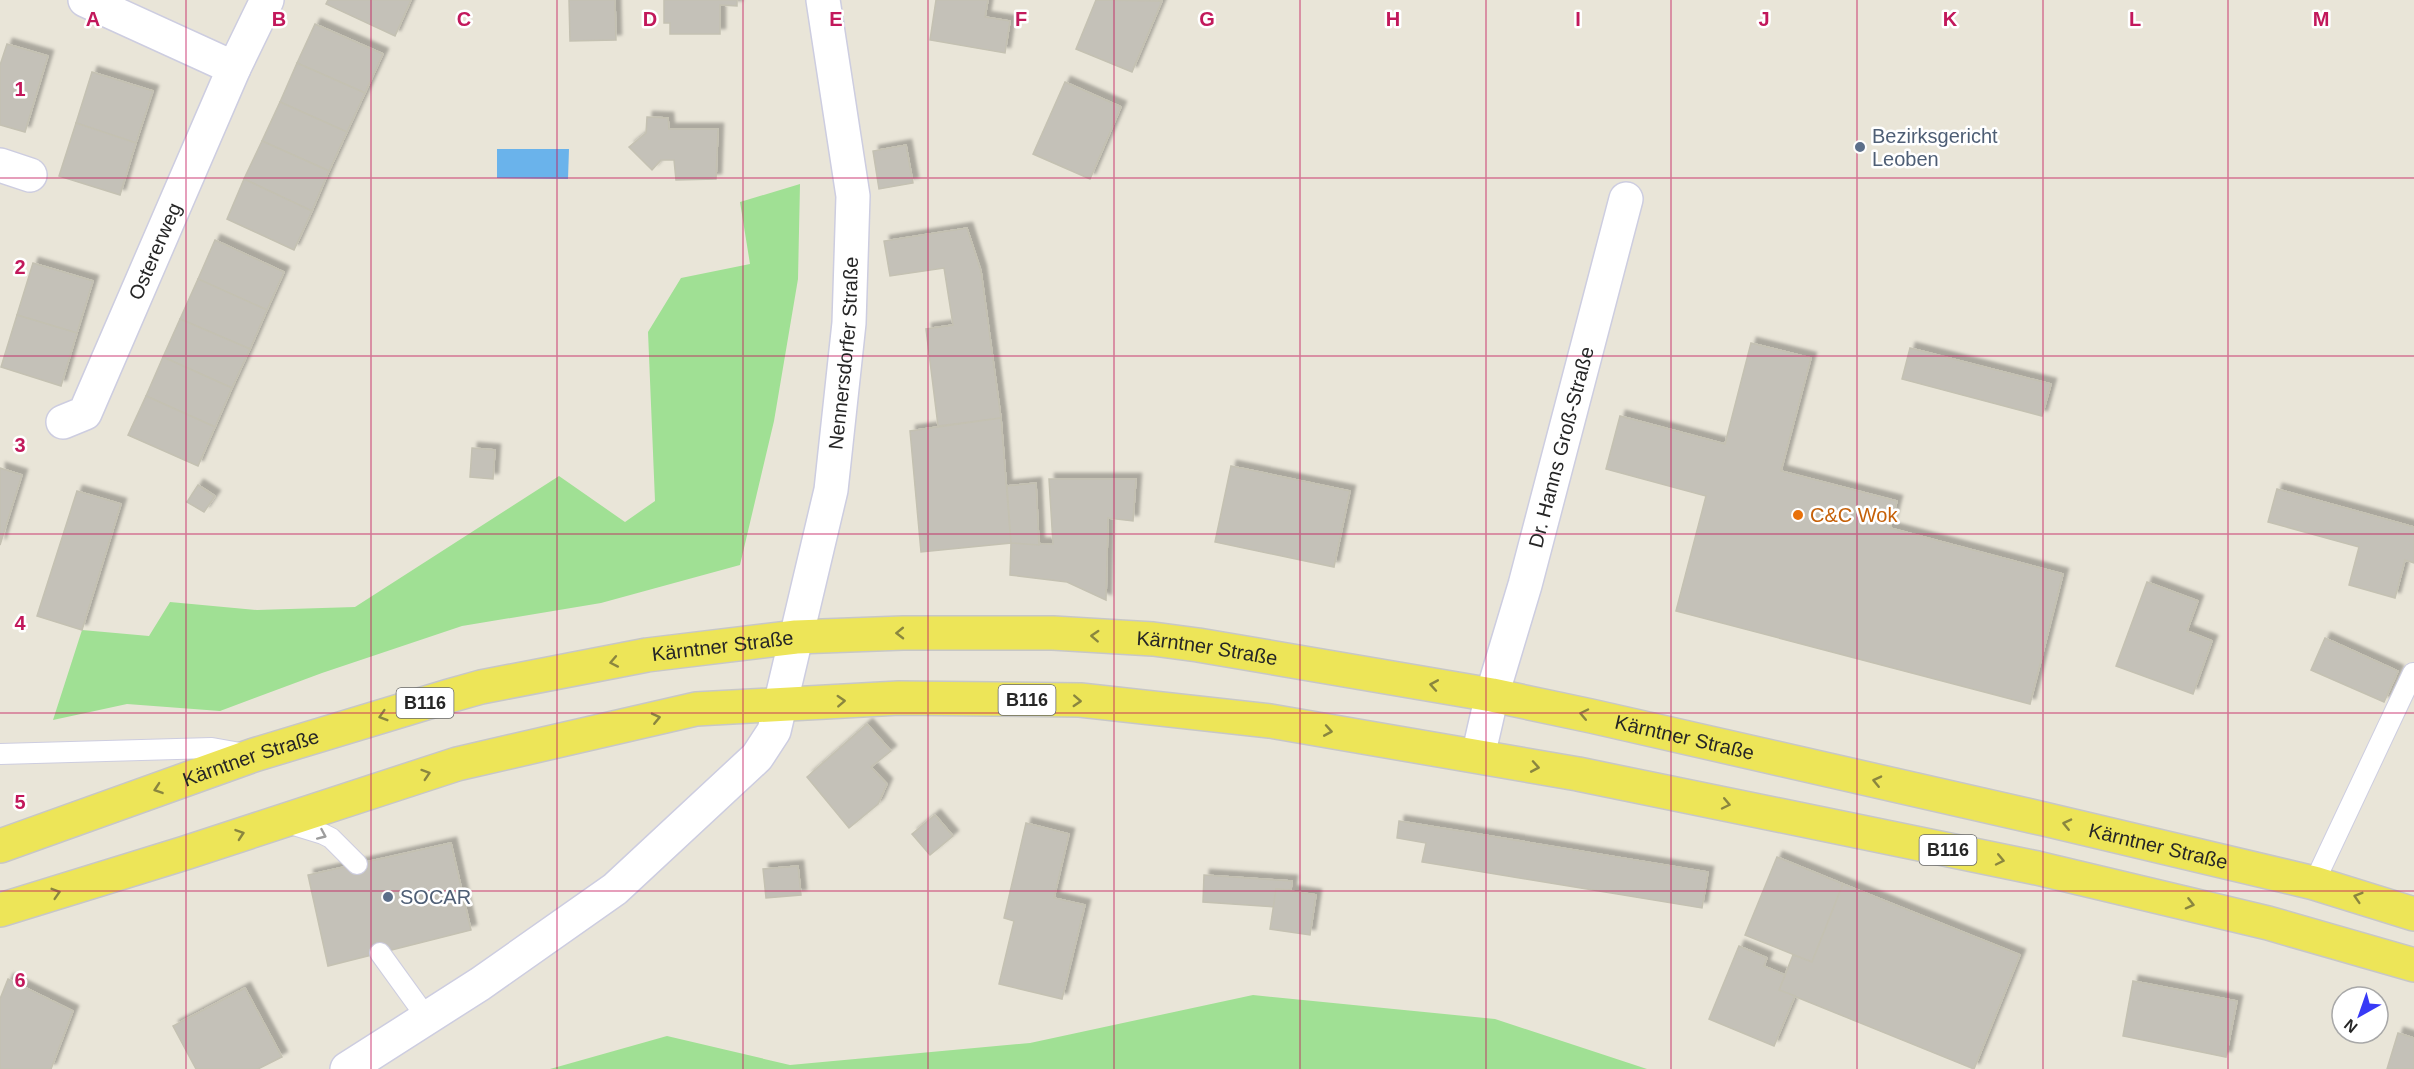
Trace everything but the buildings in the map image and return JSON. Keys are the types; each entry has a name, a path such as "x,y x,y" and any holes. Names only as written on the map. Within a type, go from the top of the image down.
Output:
{"main road":[{"name":"Kärntner Straße","path":"0,846 254,755 481,687 647,655 796,637 913,633 1053,633 1153,639 1492,695 2044,819 2314,883 2414,914"},
{"name":"B116","path":"0,910 185,853 457,764 696,709 898,698 1080,700 1270,722 1578,774 2037,868 2268,923 2414,965"}],"street":[{"path":"85,0 234,68"},
{"name":"Ostererweg","path":"63,422 85,413 234,68 267,0"},
{"name":"Nennersdorfer Straße","path":"782,703 831,490 849,323 853,196 823,0"},
{"name":"Dr. Hanns Groß-Straße","path":"1478,756 1492,695 1525,585 1626,199"},
{"path":"347,1069 427,1018 615,890 758,757 774,730 782,703"}],"lane":[{"path":"2314,883 2413,673"},
{"path":"0,753 212,748 254,755"},
{"path":"279,821 323,834 357,864"},
{"path":"380,953 427,1018"}],"green space":[{"path":"800,184 798,279 774,421 740,565 601,603 462,626 322,673 220,711 127,704 53,720 82,630 149,636 170,602 257,610 355,607 559,476 625,522 655,501 648,332 681,278 750,264 740,202"},
{"path":"1253,995 1495,1019 1647,1069 550,1069 667,1036 790,1065 1030,1043"}],"water":[{"path":"497,149 569,149 568,179 497,178"}],"place":[{"name":"Bezirksgericht Leoben","path":"1860,147"},
{"name":"C&C Wok","path":"1798,515"},
{"name":"SOCAR","path":"388,897"}]}
